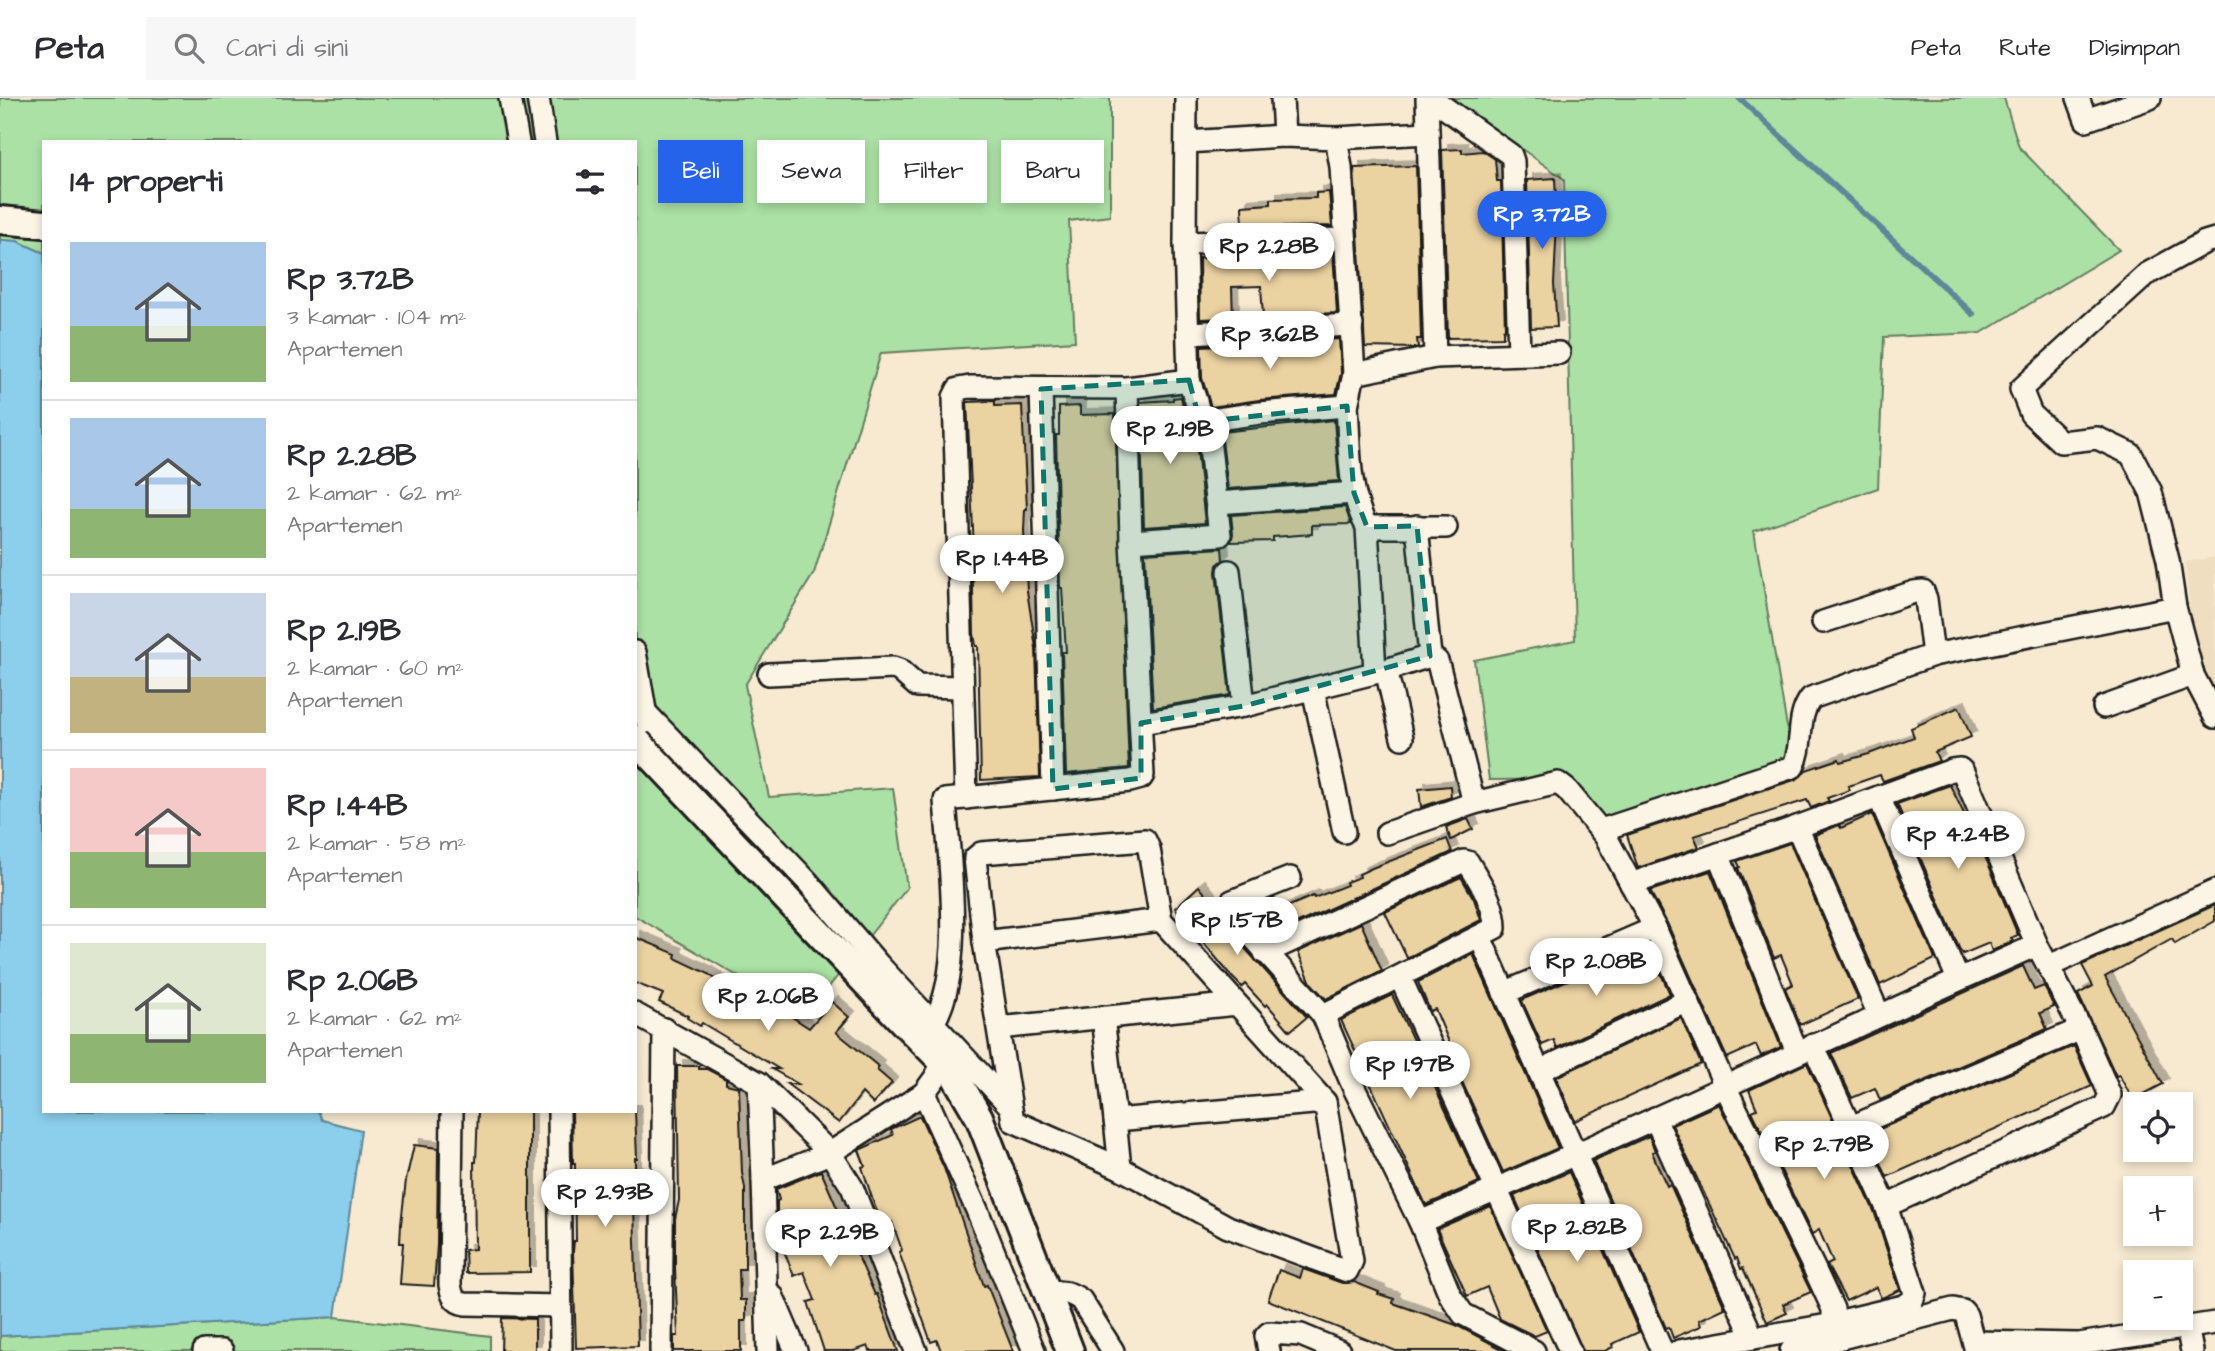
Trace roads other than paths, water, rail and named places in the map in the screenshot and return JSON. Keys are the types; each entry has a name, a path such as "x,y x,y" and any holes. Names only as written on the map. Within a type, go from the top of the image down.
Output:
{"street":[{"path":"510,98 518,140"},
{"path":"538,98 545,140"},
{"path":"1186,98 1185,243 1189,380 1194,399 1199,406 1199,418 1207,421 1260,413 1347,406"},
{"path":"1282,98 1284,136"},
{"path":"1429,98 1435,357"},
{"path":"1429,98 1511,155 1519,354"},
{"path":"2078,98 2086,120 2150,98"},
{"path":"1186,142 1284,136 1336,138 1428,133"},
{"path":"1336,138 1341,167 1352,325 1354,374 1347,406 1354,493 1367,527 1380,671 1402,738"},
{"path":"0,220 42,224"},
{"path":"1185,243 1345,239"},
{"path":"2215,239 2147,274 2021,389 2031,414 2061,442 2097,438 2131,454 2151,492 2168,560 2175,607 2193,675 2215,717"},
{"path":"1188,333 1352,325"},
{"path":"1354,374 1435,357 1559,353"},
{"path":"966,798 954,397 958,389 1127,388 1189,380"},
{"path":"927,1031 945,989 953,946 945,800 1054,789 1141,778 1143,775 1131,541 1127,388"},
{"path":"1041,389 1054,789"},
{"path":"1131,541 1220,535 1207,421"},
{"path":"1217,503 1354,493"},
{"path":"1417,526 1430,656 1437,661 1439,667 1474,803"},
{"path":"1367,527 1446,527"},
{"path":"1229,571 1244,706"},
{"path":"1823,622 1923,591 1933,655"},
{"path":"1601,830 1793,767 1799,755 1802,710 1811,698 1933,655 2175,607"},
{"path":"1141,723 1244,706 1430,656"},
{"path":"769,674 893,668 917,686 962,687"},
{"path":"637,672 642,745 1011,1112 1228,1227 1347,1270 1352,1261 1325,1102 1161,920 1149,849 1145,840 977,855 974,863 984,942 1011,1112 990,1150"},
{"path":"2104,707 2193,675"},
{"path":"1313,689 1344,832"},
{"path":"641,711 745,813 807,881 879,965 927,1031"},
{"path":"1631,884 1952,770 1960,769 1963,772 2037,945 2081,1029 2110,1095 2104,1107 1886,1206"},
{"path":"1388,833 1474,803 1558,783 1567,790 1601,830 1655,928 1726,1087 1833,1309 1833,1323"},
{"path":"1879,797 1958,979"},
{"path":"1797,827 1879,1015"},
{"path":"1679,1351 1833,1323 1904,1306 1912,1301 1916,1293 1886,1206 1851,1127 1805,1049 1718,854"},
{"path":"1265,953 1464,861 1468,862 1489,899 1495,915 1495,928 1323,1015"},
{"path":"1290,877 1232,901 1232,914 1323,1015 1352,1084 1420,1222 1450,1295 1463,1314 1534,1351"},
{"path":"2049,966 2215,891"},
{"path":"984,942 1161,920"},
{"path":"1504,993 1655,928"},
{"path":"1480,937 1662,1351"},
{"path":"1420,1222 1726,1087 2037,945"},
{"path":"1400,977 1570,1351"},
{"path":"1539,1071 1687,1001"},
{"path":"998,1028 1237,1004"},
{"path":"637,1015 759,1083 830,1153 852,1187 916,1351"},
{"path":"1103,1017 1120,1168"},
{"path":"661,1351 664,1029"},
{"path":"1851,1127 2081,1029"},
{"path":"763,1180 830,1153 923,1093 948,1052"},
{"path":"948,1052 979,1117 1070,1351"},
{"path":"759,1083 768,1351"},
{"path":"923,1093 977,1210 1034,1351"},
{"path":"1115,1120 1325,1102"},
{"path":"452,1113 452,1296 458,1302 466,1304 560,1306"},
{"path":"559,1113 561,1351"},
{"path":"1655,1118 1753,1338"},
{"path":"977,1210 1010,1198"},
{"path":"767,1284 796,1351"},
{"path":"1049,1294 1059,1291 1081,1300 1113,1351"},
{"path":"1791,1351 1953,1309 1963,1311 1966,1315 1975,1346 2079,1348 2172,1330"},
{"path":"2193,1326 2215,1323"},
{"path":"2188,1330 2192,1351"},
{"path":"1269,1351 1266,1336 1269,1333 1301,1335 1339,1351"},
{"path":"204,1351 222,1351"}],"water":[{"path":"0,240 17,241 42,252 42,1113 319,1113 322,1120 361,1130 335,1317 0,1336"}],"waterway":[{"path":"1739,98 1973,314"}]}
